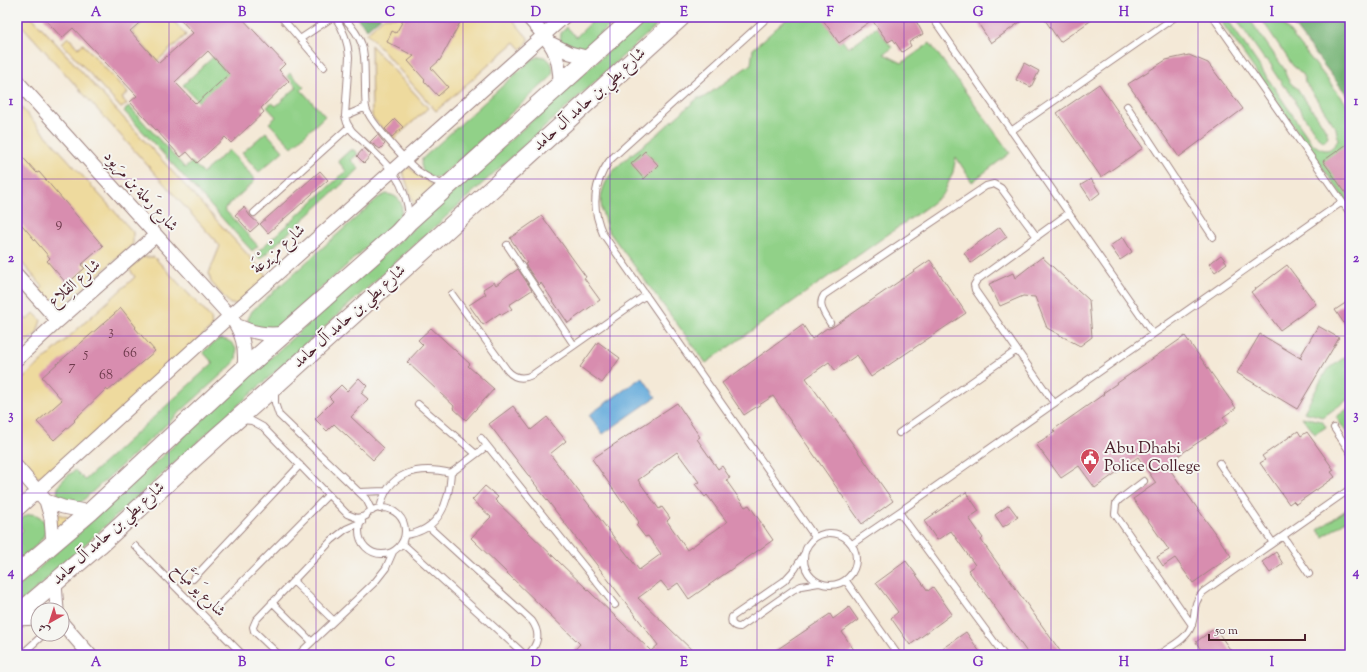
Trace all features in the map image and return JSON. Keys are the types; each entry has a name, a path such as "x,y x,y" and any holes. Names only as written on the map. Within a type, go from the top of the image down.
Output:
{"street":[{"path":"528,17 548,40 560,68 560,84"},
{"name":"شارع مْزِيرْعَة","path":"17,510 42,496 234,321 406,158 548,40 564,17"},
{"name":"شارع بطي بن حامد آل حامد","path":"17,574 90,512 244,369 398,233 409,221 636,17"},
{"name":"شارع بطي بن حامد آل حامد","path":"17,615 99,545 681,17"},
{"path":"548,40 570,53 590,58"},
{"name":"شارع رَملة بن مرَيوِد","path":"17,81 234,321 256,333 275,335 284,333"},
{"name":"شارع القِلاع","path":"17,359 156,235"},
{"path":"17,275 58,321"},
{"name":"شارع رَملة بن مرَيوِد","path":"234,321 245,351 244,369"},
{"path":"17,468 42,496 51,518 53,544"},
{"path":"42,496 68,508 90,512"},
{"path":"55,583 56,602"},
{"path":"17,619 30,618"},
{"path":"70,632 90,655"}],"lane":[{"path":"281,17 324,67"},
{"path":"300,39 334,17 346,36 349,50 345,116 349,127 393,171 402,186 408,203 409,221"},
{"path":"343,17 355,30 363,45 366,107 373,122 406,158 425,176 448,186"},
{"path":"768,17 616,154 607,164 600,176 595,193 595,204 599,224 603,234 815,537"},
{"path":"932,17 1153,334"},
{"path":"1011,130 1175,17"},
{"path":"1213,17 1350,213"},
{"path":"1126,106 1213,237"},
{"path":"345,116 366,107"},
{"path":"254,213 349,127"},
{"path":"830,323 821,307 822,298 824,295 986,186 994,184 1001,188 1037,236"},
{"path":"852,544 1342,202"},
{"path":"1054,403 975,290 974,285 977,280 1069,213"},
{"path":"507,245 574,345"},
{"path":"452,294 507,370 518,378 528,377 646,295"},
{"path":"899,433 1017,350"},
{"path":"278,383 275,389 275,402 280,415 366,498 372,511"},
{"path":"418,404 476,454"},
{"path":"235,421 247,420 263,427 350,516 360,518 366,516"},
{"path":"1334,428 1350,452"},
{"path":"481,438 615,605"},
{"path":"405,535 421,531 436,521 441,513 448,494 451,473 487,446"},
{"path":"1219,464 1273,543"},
{"path":"193,579 300,465"},
{"path":"380,509 385,491 391,483 399,477 417,471 434,470 451,473"},
{"path":"1144,481 1119,500 1116,504 1115,514 1192,625"},
{"path":"1158,655 1185,636 1192,625 1196,601 1203,592 1350,489"},
{"path":"359,492 385,491"},
{"path":"219,606 328,495"},
{"path":"298,655 381,576 393,552 402,543 405,535 405,529 401,518 391,511 380,509 372,511 362,522 360,536 362,542 373,552 386,554 393,552"},
{"path":"899,512 1004,655"},
{"path":"279,655 257,634 253,627 256,620 339,534 362,522"},
{"path":"402,543 527,655 534,648 538,637 536,626 532,620 428,527"},
{"path":"835,533 841,535 852,544 857,557 856,563 851,576 846,580 833,585 820,583 801,586 740,627 732,624 732,617 784,581 795,569 806,548 815,537 821,534 835,533"},
{"path":"1282,536 1309,574"},
{"name":"شارع يَو مَيَّاح","path":"135,546 243,655"},
{"path":"804,554 804,561 809,574 820,583"},
{"path":"846,580 898,655"},
{"path":"293,581 334,621"},
{"path":"272,602 312,642"},
{"path":"21,655 35,642"}],"green space":[{"path":"356,17 381,17 367,29"},
{"path":"536,17 556,17 549,23 540,21"},
{"path":"597,17 619,17 579,52 560,42 561,33 567,27 576,37"},
{"path":"646,17 666,17 17,606 17,588"},
{"path":"789,17 825,17 848,48 877,27 892,48 884,54 902,63 930,43 1010,153 972,182 956,157 953,172 944,193 931,204 706,363 607,229 601,207 602,193 610,176 623,161 654,137 698,98 703,98 751,64 753,49"},
{"path":"1218,17 1226,17 1311,142 1319,148 1326,150 1335,144 1338,139 1336,128 1305,82 1302,75 1293,66 1260,17 1278,17 1350,108 1350,207"},
{"path":"1235,17 1248,17 1285,70 1289,80 1297,88 1323,125 1328,136 1325,141 1318,137 1296,104 1295,100 1272,69 1272,66 1267,60 1264,59"},
{"path":"1287,17 1350,17 1350,99"},
{"path":"539,56 546,58 551,63 553,70 550,78 441,176 433,178 423,172 421,164 422,159 531,60"},
{"path":"213,57 241,87 210,114 183,85"},
{"path":"290,73 304,87 301,90 325,116 292,147 269,123 276,117 267,107 272,103 276,106 297,87 287,76"},
{"path":"129,106 185,168 192,162 203,173 229,150 253,177 254,182 224,209 258,246 252,251 124,111"},
{"path":"266,132 283,151 259,172 242,153"},
{"path":"350,150 354,150 358,154 351,160 359,169 260,259 255,254 346,171 338,161"},
{"path":"386,194 395,197 401,203 402,211 397,220 271,333 248,324 248,319 252,311 378,198"},
{"path":"220,339 233,344 237,352 235,361 232,365 79,504 59,500 59,486 67,476 75,470 85,480 213,363 203,352"},
{"path":"1350,353 1350,398 1323,417 1304,412 1326,371"},
{"path":"1350,407 1350,438 1336,417"},
{"path":"1302,417 1322,421 1326,427 1315,434"},
{"path":"1350,507 1350,518 1323,537 1318,530"},
{"path":"29,514 33,514 43,520 46,526 45,532 43,538 33,549 17,562 17,536 23,530 17,522"}],"sand":[{"path":"17,17 32,17 268,277 239,304 230,304 211,282 209,273 220,246 17,20"},
{"path":"149,17 170,17 186,35 157,61 132,32"},
{"path":"384,17 510,17 528,38 528,42 521,49 515,42 436,111 367,33"},
{"path":"68,37 78,48 83,44 128,93 122,98 127,104 121,108 62,43"},
{"path":"371,45 428,108 393,140 372,117"},
{"path":"17,103 133,232 133,244 62,307 50,306 38,292 43,287 17,257"},
{"path":"408,167 434,186 414,205 403,172"},
{"path":"143,257 154,257 211,318 212,327 48,476 35,477 17,456 17,384 135,277 129,269"},
{"path":"17,309 27,320 34,313 41,320 37,333 17,350"},
{"path":"52,512 70,518 54,533"}],"water":[{"path":"642,377 656,397 603,434 589,415"}],"building":[{"path":"43,17 146,17 130,31 159,63 193,33 178,17 241,17 285,64 279,70 289,81 261,108 264,112 231,143 225,137 197,163 187,152 181,157 130,102 137,96 73,28 62,38","holes":["208,51 229,74 196,104 175,82"]},
{"path":"405,17 463,17 440,60 431,68 448,87 438,96 408,61 414,56 387,42 392,31 396,33"},
{"path":"821,17 914,17 923,34 909,42 911,46 902,52 893,39 888,42 872,20 839,43"},
{"path":"986,17 1027,17 991,43 978,23"},
{"path":"1043,17 1096,17 1060,42"},
{"path":"1189,55 1208,63 1243,109 1179,157 1128,84 1166,60"},
{"path":"1024,63 1039,71 1031,87 1016,80"},
{"path":"1099,84 1143,148 1101,177 1057,113"},
{"path":"395,119 403,127 392,137 385,129"},
{"path":"377,135 385,144 380,149 370,142"},
{"path":"1350,142 1350,199 1323,161"},
{"path":"364,148 371,155 364,163 357,156"},
{"path":"17,151 37,173 39,172 103,246 81,265 85,268 67,284 47,261 50,258 22,225 17,229"},
{"path":"645,151 658,165 644,179 631,164"},
{"path":"320,171 328,180 268,233 260,224"},
{"path":"1091,179 1100,193 1091,200 1081,185"},
{"path":"244,207 250,216 259,224 250,232 235,215"},
{"path":"542,216 586,277 584,278 600,300 568,323 541,283 539,285 525,264 527,263 510,238"},
{"path":"1000,227 1007,237 971,263 964,253"},
{"path":"1123,237 1132,252 1120,260 1110,246"},
{"path":"1221,255 1227,263 1215,272 1209,264"},
{"path":"1042,257 1089,300 1092,337 1080,346 1047,328 1035,297 1023,296 1000,306 989,284 1013,273 1015,278"},
{"path":"930,260 966,313 871,377 857,355 835,370 829,362 806,378 893,501 862,524 773,396 744,415 722,383 803,325 812,339 827,328 833,327"},
{"path":"1287,265 1316,304 1280,330 1251,292"},
{"path":"518,269 532,290 509,305 512,309 502,315 500,313 483,325 469,305 486,294 483,289 494,282 496,285"},
{"path":"1350,300 1350,332 1335,310"},
{"path":"121,308 136,327 135,328 155,351 108,391 106,389 54,440 37,422 62,400 42,377"},
{"path":"1318,326 1339,338 1297,409 1237,373 1260,334 1302,359 1300,357"},
{"path":"431,328 470,364 468,366 494,389 466,420 453,408 454,406 407,362 423,345 418,340"},
{"path":"1185,336 1236,408 1223,417 1227,423 1166,464 1231,556 1193,583 1175,558 1163,566 1157,557 1169,550 1133,499 1156,483 1138,457 1095,488 1079,466 1061,478 1036,444 1055,432 1053,430 1104,394 1103,393"},
{"path":"598,342 620,358 602,383 580,367"},
{"path":"359,378 367,386 361,393 368,399 351,417 384,448 373,460 334,424 327,431 315,419 333,401 329,397 341,385 347,391"},
{"path":"677,403 700,437 697,439 718,469 722,466 730,478 726,480 745,507 749,505 773,540 689,599 678,583 668,590 661,581 638,598 697,655 570,655 580,644 471,538 491,517 472,500 485,486 498,497 495,500 651,651 658,645 489,424 513,406 531,430 547,417 566,441 550,454 639,570 661,554 648,536 645,537 636,525 639,522 624,500 622,502 592,459","holes":["677,452 699,482 695,484 705,497 707,495 727,522 687,550 667,521 670,518 662,507 659,509 638,480"]},
{"path":"1298,431 1301,436 1307,432 1334,470 1331,472 1335,477 1296,504 1293,501 1289,504 1260,463 1265,460 1262,456"},
{"path":"966,492 979,511 969,518 983,538 981,540 1063,655 1029,655 968,570 975,565 951,531 937,540 924,521"},
{"path":"1009,505 1018,517 1003,527 995,515"},
{"path":"1276,552 1283,564 1270,573 1262,562"},
{"path":"906,561 928,591 933,587 952,614 910,645 891,618 898,612 876,583"},
{"path":"849,607 858,620 842,632 854,650 846,655 769,655 830,614 833,619"},
{"path":"1215,628 1234,655 1204,655 1196,642"},
{"path":"966,632 982,655 933,655"}],"place":[{"name":"Abu Dhabi Police College","path":"1090,475"}]}
